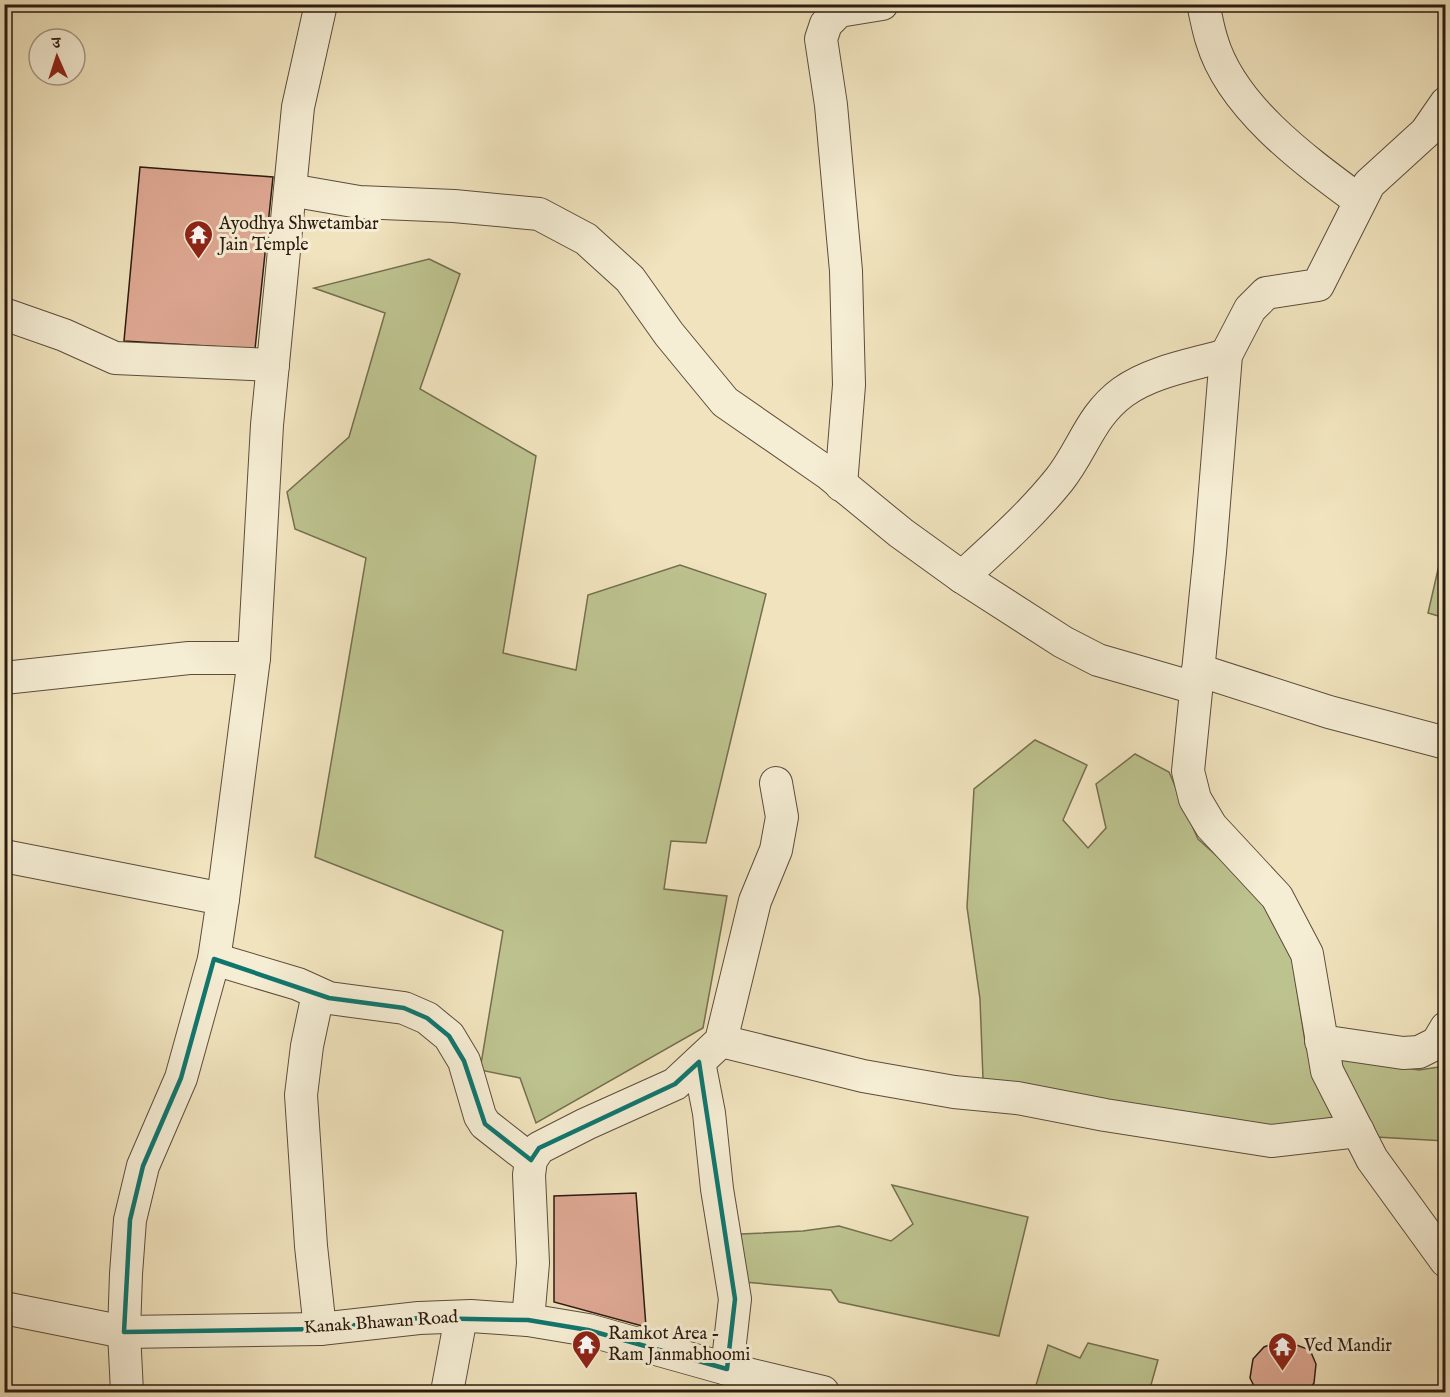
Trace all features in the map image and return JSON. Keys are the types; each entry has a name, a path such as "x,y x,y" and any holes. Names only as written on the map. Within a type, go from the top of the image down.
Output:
{"street":[{"path":"127,1392 124,1332 130,1220 143,1166 181,1078 214,959 223,899 254,658 267,425 298,107 321,4"},
{"path":"841,484 849,385 846,270 831,105 821,39 826,24 839,11 882,4"},
{"path":"1203,4 1212,42 1232,83 1239,92 1260,118 1302,158 1360,201"},
{"path":"1446,103 1426,132 1368,184 1318,285 1266,293 1250,309 1226,356 1210,552 1188,771 1195,799 1211,826 1277,897 1307,954 1327,1071 1372,1159 1446,1261"},
{"path":"290,190 359,202 454,206 539,214 586,239 630,279 669,334 725,402 841,484 901,533 962,577 1063,642 1098,660 1196,679 1446,743"},
{"path":"4,314 64,335 116,358 273,365"},
{"path":"962,577 1034,510 1061,478 1101,411 1125,391 1155,376 1226,356"},
{"path":"4,678 189,658 254,658"},
{"path":"727,1369 735,1299 717,1189 709,1113 710,1052 755,901 776,850 782,817 776,783"},
{"path":"4,856 223,899"},
{"path":"214,959 298,984 329,998 404,1008 428,1018 449,1036 464,1061 480,1116 485,1124 531,1160"},
{"path":"318,994 307,1046 301,1095 310,1246 320,1329"},
{"path":"1321,1041 1403,1053 1419,1052 1437,1043 1446,1028"},
{"path":"710,1052 954,1092 1017,1098 1105,1115 1271,1141 1358,1131"},
{"path":"528,1320 533,1263 529,1175 531,1160 539,1148 675,1084 710,1052"},
{"name":"Kanak Bhawan Road","path":"4,1308 124,1332 320,1329 419,1318 528,1320 588,1330 727,1369 823,1392"},
{"path":"447,1392 461,1317"}],"highlighted area":[{"path":"214,959 329,998 404,1008 427,1018 449,1036 464,1061 485,1124 531,1160 539,1148 675,1084 699,1062 735,1299 727,1369 588,1330 528,1320 419,1318 320,1329 124,1332 130,1220 143,1166 181,1078"}],"green space":[{"path":"429,259 460,274 420,389 536,456 503,653 576,670 588,595 680,565 766,594 706,843 671,841 664,889 727,896 703,1028 536,1123 520,1078 480,1070 503,931 315,857 366,558 295,529 287,492 349,437 385,313 314,288"},
{"path":"1445,539 1446,618 1428,613"},
{"path":"1035,740 1087,765 1063,820 1088,848 1106,828 1096,784 1135,754 1169,772 1198,839 1265,899 1292,958 1305,1041 1336,1119 1271,1127 983,1079 980,999 967,907 974,789"},
{"path":"1338,1058 1419,1070 1445,1066 1445,1141 1376,1137"},
{"path":"892,1185 1028,1217 999,1336 839,1302 831,1290 744,1282 741,1234 803,1231 839,1226 891,1241 913,1224"},
{"path":"1088,1343 1158,1360 1149,1392 1034,1392 1048,1345 1080,1358"}],"building":[{"name":"Ayodhya Shwetambar Jain Temple","path":"140,167 273,177 255,349 124,341"},
{"path":"636,1193 646,1327 554,1302 554,1196"},
{"name":"Ved Mandir","path":"1283,1340 1310,1350 1316,1364 1314,1383 1308,1392 1257,1392 1250,1378 1253,1359 1264,1347"}],"place":[{"name":"Ayodhya Shwetambar Jain Temple","path":"198,260"},
{"name":"Ramkot Area - Ram Janmabhoomi","path":"587,1370"},
{"name":"Ved Mandir","path":"1283,1372"}]}
